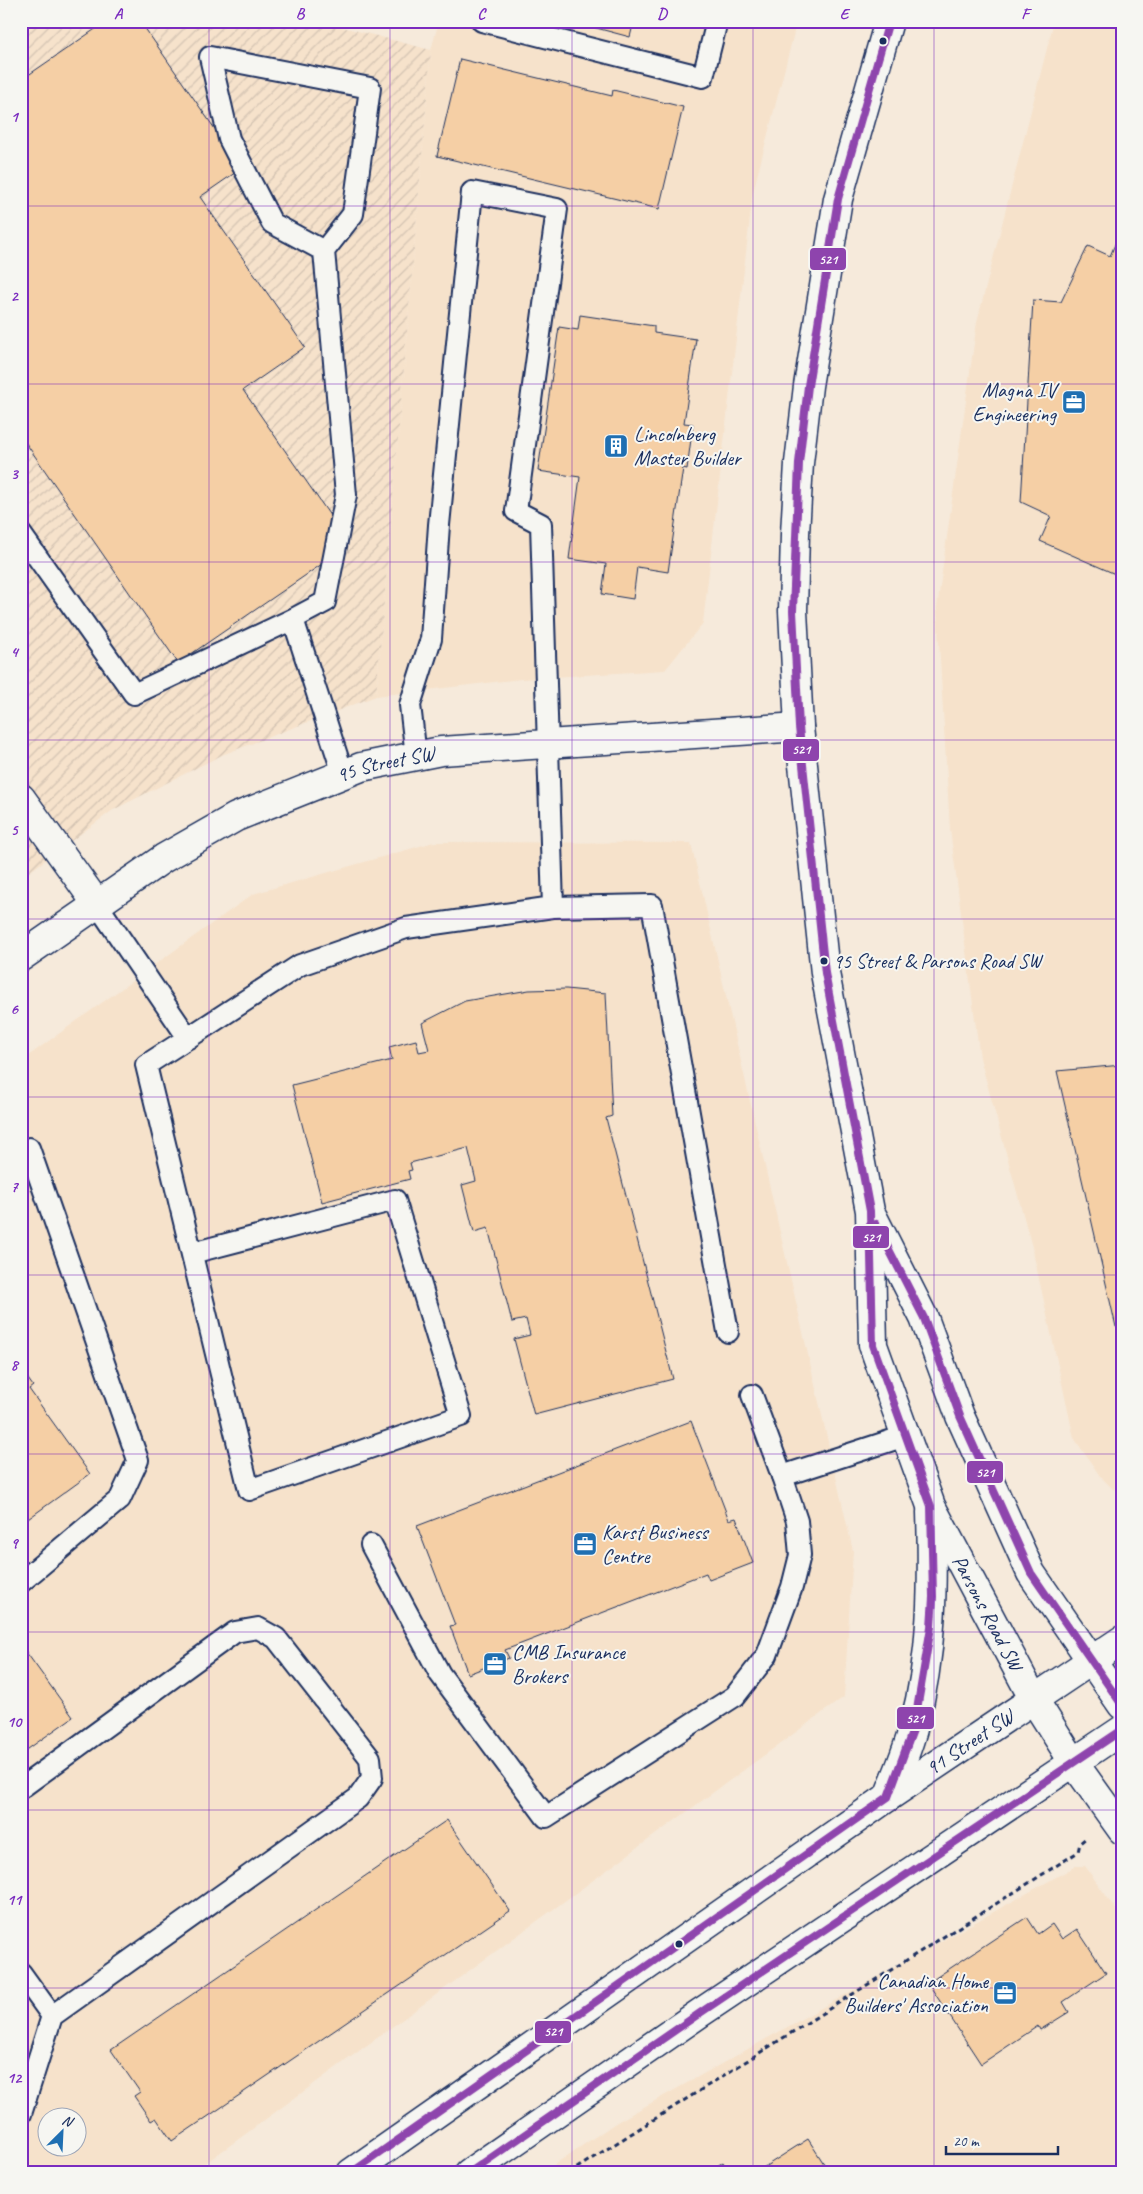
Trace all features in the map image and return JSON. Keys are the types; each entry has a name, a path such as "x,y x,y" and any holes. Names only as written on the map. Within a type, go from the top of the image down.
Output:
{"main road":[{"name":"Parsons Road SW","path":"889,21 838,199 808,386 799,463 793,611 799,727 825,972 870,1212 873,1344 931,1506 1033,1698 1074,1763 1122,1830"},
{"name":"95 Street SW","path":"21,958 164,858 236,817 360,767 441,751 799,727"},
{"path":"21,798 97,904"},
{"name":"Parsons Road SW","path":"870,1212 924,1318 960,1416 1031,1573 1122,1705"},
{"path":"888,1797 914,1727 931,1627 933,1597 931,1506"},
{"name":"91 Street SW","path":"351,2173 888,1797 1122,1640"},
{"path":"469,2173 684,2024 1122,1730"}],"lane":[{"path":"482,21 703,77 717,21"},
{"path":"21,534 134,694 293,620 325,602 346,495 324,251 353,214 370,88 210,57 229,139 272,223 324,251"},
{"path":"416,756 410,705 430,639 439,525 472,192 557,209 516,511 541,524 553,907"},
{"path":"293,620 343,774"},
{"path":"97,904 188,1038"},
{"path":"192,1253 394,1200 461,1416 249,1490 146,1065 300,965 406,928 553,907 652,905 728,1332"},
{"path":"21,1582 120,1499 138,1460 24,1145"},
{"path":"371,1545 440,1674 546,1817 735,1696 767,1655 792,1587 800,1555 797,1521 752,1396"},
{"path":"782,1476 905,1436"},
{"path":"21,1788 236,1632 258,1628 276,1638 370,1758 372,1778 358,1798 52,2016 21,2114"},
{"path":"21,1973 52,2016"}],"path":[{"path":"569,2173 1078,1852 1080,1843"}],"shaded area":[{"path":"21,21 319,21 431,50 376,696 222,755 113,810 21,878"},
{"path":"439,21 797,21 753,192 703,623 665,670 521,679 376,696 431,50"},
{"path":"1054,21 1122,21 1122,1490 1113,1489 1100,1476 1074,1438 1032,1247 980,1058 950,829 937,608 977,322"},
{"path":"434,842 691,843 853,1551 844,1697 192,2173 21,2173 21,1061 253,894"},
{"path":"1076,1866 1085,1866 1122,1918 1122,2173 542,2173 617,2122"}],"building":[{"path":"107,21 140,21 242,168 200,197 305,347 243,390 331,517 322,564 178,663 21,436 21,80"},
{"path":"570,21 634,21 630,37"},
{"path":"460,59 612,96 613,90 683,107 659,209 437,156"},
{"name":"Magna IV Engineering","path":"1122,228 1122,577 1040,541 1051,516 1021,502 1033,300 1061,302 1088,246 1110,256"},
{"name":"Lincolnberg Master Builder","path":"580,315 654,326 654,333 696,339 684,423 693,424 687,469 683,468 668,572 637,567 633,599 602,594 606,564 569,559 580,477 538,471 559,327 578,330"},
{"path":"566,989 606,993 612,1116 606,1118 673,1379 534,1415 514,1339 530,1335 526,1319 512,1322 488,1228 474,1232 462,1185 476,1181 468,1148 410,1163 412,1170 408,1171 410,1179 322,1202 292,1085 392,1060 389,1047 416,1040 419,1052 429,1050 422,1023 465,1001 529,990"},
{"path":"1122,1065 1122,1330 1116,1327 1057,1071"},
{"path":"21,1369 33,1386 29,1389 90,1474 21,1524"},
{"name":"Karst Business Centre","path":"691,1421 729,1520 736,1518 753,1563 709,1580 706,1573 505,1650 509,1658 468,1674 450,1626 455,1625 417,1526"},
{"path":"21,1645 73,1717 21,1754"},
{"path":"447,1820 510,1911 172,2141 156,2118 151,2121 134,2096 140,2092 111,2050"},
{"name":"Canadian Home Builders' Association","path":"1027,1917 1038,1934 1052,1924 1062,1939 1077,1929 1106,1973 1063,2002 1069,2012 1040,2030 1038,2026 981,2064 928,1983"},
{"path":"808,2139 830,2173 755,2173"},
{"path":"723,2162 730,2173 707,2173"}],"transit line":[{"name":"521","path":"351,2173 888,1797 914,1727 931,1627 933,1597 931,1506 873,1345 870,1211 825,973 799,727 793,611 799,463 808,386 838,199 889,21"},
{"name":"521","path":"876,1224 924,1318 960,1416 1031,1573 1122,1705"},
{"name":"521","path":"469,2173 700,2013 1122,1730"}],"place":[{"name":"Magna IV Engineering","path":"1074,402"},
{"name":"Lincolnberg Master Builder","path":"616,446"},
{"name":"95 Street & Parsons Road SW","path":"824,961"},
{"name":"Karst Business Centre","path":"585,1544"},
{"name":"CMB Insurance Brokers","path":"495,1664"},
{"name":"Canadian Home Builders' Association","path":"1005,1993"}]}
